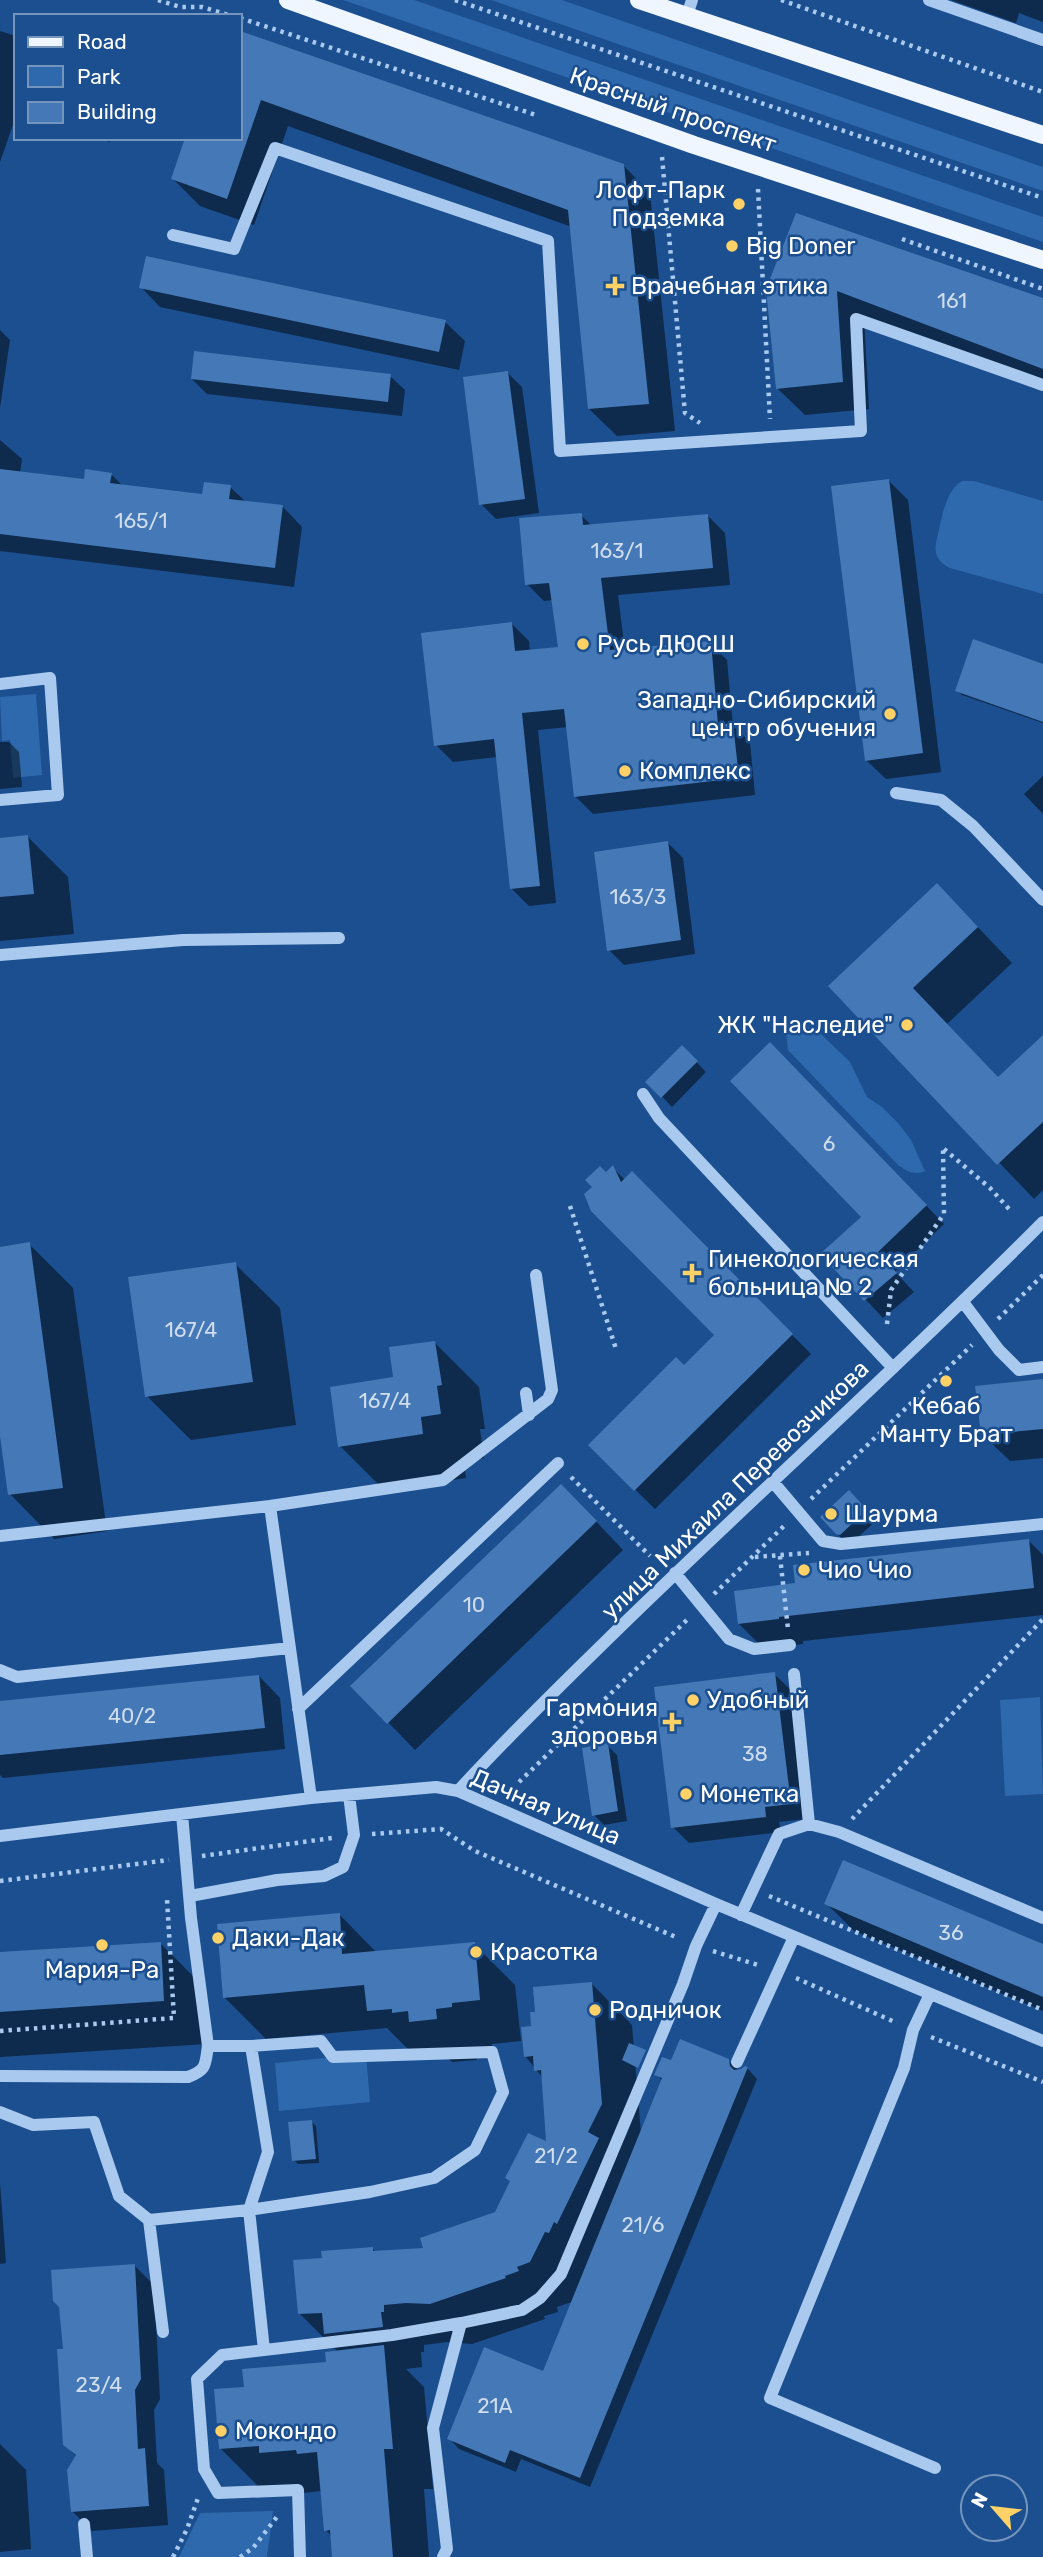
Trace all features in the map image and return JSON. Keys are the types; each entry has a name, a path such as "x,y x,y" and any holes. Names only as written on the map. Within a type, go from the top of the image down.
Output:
{"main road":[{"name":"Красный проспект","path":"288,0 694,145 1043,260"},
{"path":"639,0 690,8 1043,135"}],"street":[{"path":"929,0 1043,40"},
{"path":"173,235 234,249 275,148 548,241 560,451 861,431 856,319 1043,385"},
{"path":"0,684 50,678 58,795 0,800"},
{"path":"896,793 941,800 973,827 1043,900"},
{"path":"0,955 183,940 339,938"},
{"path":"643,1094 659,1118 893,1368"},
{"name":"улица Михаила Перевозчикова","path":"458,1791 491,1754 676,1573 963,1303 1043,1222"},
{"path":"0,1536 270,1506 443,1480 548,1399 552,1390 536,1275"},
{"path":"963,1303 999,1350 1019,1370 1043,1367"},
{"path":"526,1393 529,1415"},
{"path":"298,1709 558,1464"},
{"path":"773,1482 823,1541 841,1544 1043,1524"},
{"path":"270,1506 311,1798"},
{"path":"676,1573 729,1639 754,1649 790,1645"},
{"path":"0,1670 17,1677 290,1648"},
{"path":"794,1674 809,1824"},
{"name":"Дачная улица","path":"0,1836 311,1798 436,1787 458,1791 716,1905 1043,2041"},
{"path":"190,1896 276,1880 324,1876 343,1867 354,1835 349,1795"},
{"path":"0,2076 188,2077 199,2073 205,2067 208,2046 182,1814"},
{"path":"741,1915 779,1834 809,1824 839,1832 1043,1918"},
{"path":"300,2557 298,2490 218,2493 204,2469 197,2379 222,2355 461,2323 523,2310 540,2298 561,2274 683,1984 696,1946 716,1905"},
{"path":"737,2062 794,1937"},
{"path":"930,1994 913,2030 904,2068 770,2398 935,2468"},
{"path":"149,2220 249,2210 370,2192 434,2178 475,2150 503,2092 492,2052 333,2057 321,2041 208,2046"},
{"path":"251,2046 268,2152 249,2210 264,2350"},
{"path":"0,2112 33,2125 93,2122 119,2196 149,2220 163,2332"},
{"path":"443,2557 447,2549 433,2428 461,2323"},
{"path":"84,2524 87,2557"}],"path":[{"path":"158,0 180,7 202,7 225,14"},
{"path":"455,0 1043,198"},
{"path":"781,0 1043,92"},
{"path":"662,156 685,413 727,440"},
{"path":"758,189 771,436"},
{"path":"887,1324 891,1290 944,1214 943,1148 990,1188 1009,1209"},
{"path":"570,1206 616,1349"},
{"path":"519,1782 1043,1275"},
{"path":"558,1464 650,1556"},
{"path":"754,1557 811,1553 823,1541"},
{"path":"780,1556 790,1645"},
{"path":"839,1832 1043,1619"},
{"path":"0,1881 354,1835 441,1829 475,1851 696,1946 779,1971 913,2030 1043,2082"},
{"path":"754,1890 1043,2010"},
{"path":"0,2031 174,2018 167,1899"},
{"path":"240,2557 253,2548 298,2490"},
{"path":"173,2557 198,2498"}],"green space":[{"path":"343,0 414,0 1043,217 1043,242"},
{"path":"491,0 562,0 1043,167 1043,191"},
{"path":"962,481 974,481 1043,501 1043,594 950,568 940,561 936,547 944,509 951,492"},
{"path":"36,694 42,775 13,778 10,740 2,741 0,697"},
{"path":"785,1024 806,1026 822,1035 850,1062 867,1097 882,1107 911,1140 925,1171 914,1173 898,1165 788,1050"},
{"path":"1040,1697 1043,1794 1005,1796 1000,1700"},
{"path":"366,2054 370,2102 279,2111 275,2063"},
{"path":"273,2511 267,2557 179,2557 200,2513"}],"building":[{"path":"242,32 624,164 649,404 588,409 568,210 261,100 227,199 171,179 184,140 242,140"},
{"path":"796,213 1043,298 1043,369 837,291 843,382 776,389 766,289"},
{"path":"146,256 446,320 439,352 139,288"},
{"path":"194,351 391,374 388,402 191,379"},
{"path":"508,371 525,499 479,505 463,377"},
{"path":"0,469 84,479 85,469 112,473 110,483 202,494 204,482 231,485 229,499 283,505 275,568 0,534"},
{"path":"889,479 923,753 865,761 831,486"},
{"path":"582,513 583,525 708,514 713,568 601,578 610,650 711,641 718,725 733,723 739,778 574,797 564,709 522,713 540,886 510,889 494,739 434,746 421,633 512,622 515,651 558,647 549,583 525,585 519,518"},
{"path":"973,639 1043,664 1043,722 955,691"},
{"path":"28,835 34,894 0,897 0,838"},
{"path":"668,841 681,940 607,951 594,852"},
{"name":"ЖК \"Наследие\"","path":"937,883 978,927 913,988 998,1077 1043,1035 1043,1122 997,1165 828,986"},
{"path":"770,1042 927,1205 878,1252 897,1273 864,1301 820,1254 861,1217 730,1081"},
{"path":"682,1045 698,1061 661,1098 645,1082"},
{"name":"Гинекологическая больница № 2","path":"613,1165 621,1182 632,1171 793,1334 634,1491 588,1445 676,1357 684,1365 714,1335 591,1211 584,1194 592,1187 585,1180 600,1166 606,1172"},
{"path":"30,1242 63,1488 8,1495 0,1436 0,1247"},
{"path":"236,1262 253,1382 145,1397 128,1277"},
{"path":"435,1341 442,1385 437,1386 441,1414 421,1417 423,1434 338,1447 330,1387 393,1377 389,1347"},
{"path":"1043,1379 1043,1429 981,1435 975,1386"},
{"path":"561,1484 597,1521 387,1724 350,1686"},
{"path":"849,1490 867,1510 840,1535 820,1517"},
{"path":"1029,1539 1034,1588 738,1624 734,1591 795,1583 793,1565"},
{"path":"775,1672 791,1804 765,1807 766,1817 671,1828 654,1687"},
{"path":"259,1675 265,1728 0,1755 0,1701"},
{"path":"608,1743 618,1811 592,1816 582,1748"},
{"path":"843,1860 1043,1944 1043,1997 824,1904"},
{"path":"340,1913 342,1954 475,1942 480,2000 452,2003 452,2007 436,2009 437,2019 409,2022 408,2011 367,2011 364,1985 223,1998 217,1924"},
{"path":"161,1942 164,2001 0,2012 0,1952"},
{"path":"592,1982 602,2104 588,2132 599,2138 557,2224 554,2222 549,2233 545,2232 530,2262 517,2267 519,2271 505,2276 506,2278 430,2304 384,2305 384,2312 381,2312 383,2327 324,2334 322,2313 298,2314 293,2260 322,2258 321,2251 373,2247 373,2251 423,2248 420,2238 495,2212 510,2181 505,2178 528,2133 546,2141 541,2070 534,2071 533,2056 524,2057 521,2027 531,2026 530,2012 535,2012 533,1987"},
{"path":"680,2039 729,2059 734,2070 748,2067 580,2478 510,2450 505,2463 447,2439 484,2347 543,2371 662,2078 654,2075 662,2057 671,2060"},
{"path":"629,2043 646,2050 638,2068 622,2060"},
{"path":"312,2120 316,2159 292,2161 288,2122"},
{"path":"135,2264 141,2379 135,2390 138,2449 145,2448 149,2506 71,2512 67,2470 76,2455 63,2445 57,2349 63,2349 59,2307 53,2301 51,2270"},
{"path":"384,2345 393,2449 384,2449 393,2557 332,2557 330,2530 324,2531 317,2452 297,2454 296,2450 259,2453 259,2446 219,2449 214,2389 244,2387 242,2369 326,2362 325,2352"}],"place":[{"name":"Лофт-Парк Подземка","path":"739,204"},
{"name":"Big Doner","path":"732,246"},
{"name":"Врачебная этика","path":"615,286"},
{"name":"Русь ДЮСШ","path":"583,644"},
{"name":"Западно-Сибирский центр обучения","path":"890,714"},
{"name":"Комплекс","path":"625,771"},
{"name":"ЖК \"Наследие\"","path":"907,1025"},
{"name":"Гинекологическая больница № 2","path":"692,1273"},
{"name":"Кебаб Манту Брат","path":"946,1381"},
{"name":"Шаурма","path":"831,1514"},
{"name":"Чио Чио","path":"804,1570"},
{"name":"Удобный","path":"693,1700"},
{"name":"Гармония здоровья","path":"672,1722"},
{"name":"Монетка","path":"686,1794"},
{"name":"Даки-Дак","path":"218,1938"},
{"name":"Мария-Ра","path":"102,1945"},
{"name":"Красотка","path":"476,1952"},
{"name":"Родничок","path":"595,2010"},
{"name":"Мокондо","path":"221,2431"}]}
